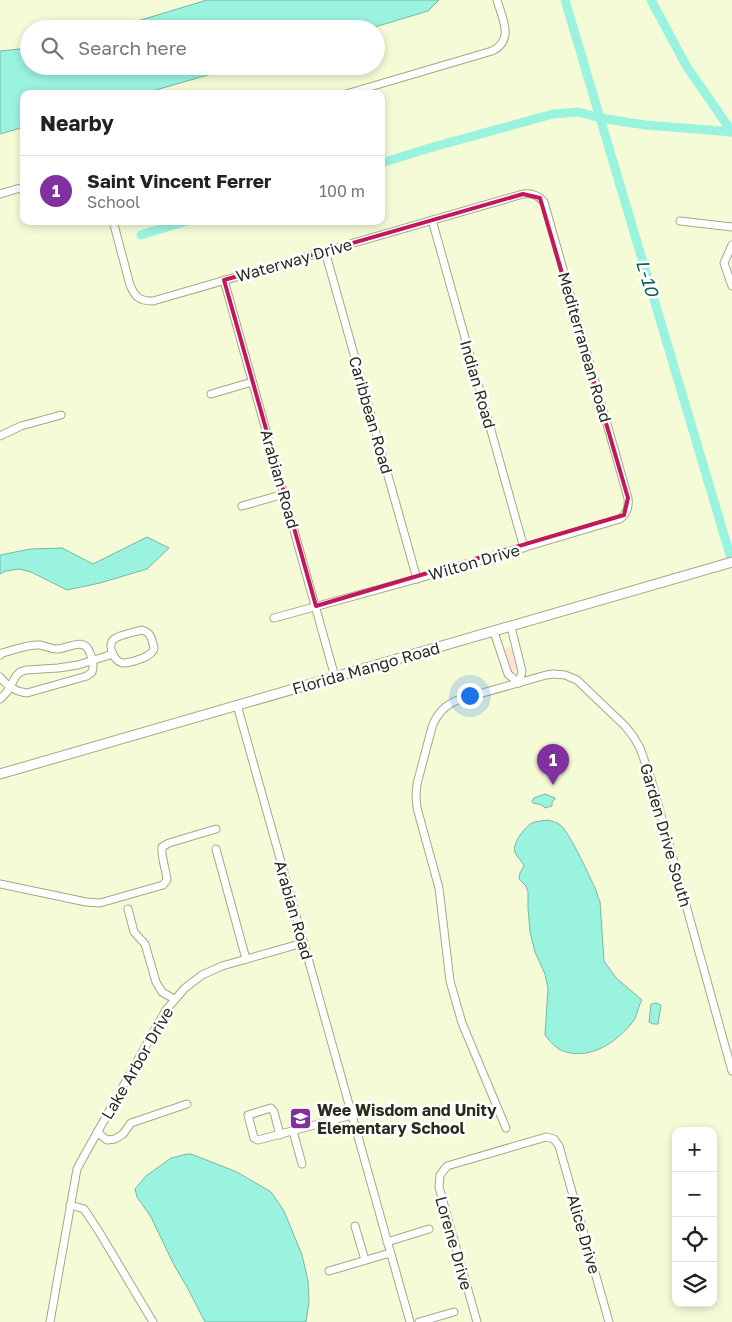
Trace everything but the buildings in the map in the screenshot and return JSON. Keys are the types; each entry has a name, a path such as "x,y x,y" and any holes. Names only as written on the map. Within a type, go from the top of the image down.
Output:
{"street":[{"path":"360,90 492,52 502,45 506,34 496,0"},
{"path":"0,194 20,188"},
{"name":"Waterway Drive","path":"114,225 130,285 138,298 144,301 153,301 529,193"},
{"name":"Mediterranean Road","path":"529,193 544,202 628,498 628,510"},
{"name":"Indian Road","path":"432,220 524,548"},
{"path":"680,221 732,227"},
{"path":"732,245 724,263 732,286"},
{"name":"Caribbean Road","path":"325,251 417,579"},
{"name":"Arabian Road","path":"224,280 335,677"},
{"path":"211,394 252,382"},
{"path":"0,436 21,426 61,415"},
{"path":"242,506 284,494"},
{"name":"Wilton Drive","path":"274,618 620,520 628,510"},
{"name":"Florida Mango Road","path":"0,774 732,562"},
{"path":"511,627 522,671 519,683"},
{"path":"142,630 150,636 154,648 147,657 125,663 120,663 113,654 111,645 113,640 142,630"},
{"path":"494,632 508,674 519,683"},
{"path":"0,655 32,646 48,646 55,649 80,644 86,646 90,652 94,666 92,672 87,676 27,693 10,687 0,677"},
{"path":"0,699 20,672 58,668 113,654"},
{"name":"Garden Drive South","path":"519,683 552,674 565,674 577,680 634,736 648,770 732,1071"},
{"path":"506,1128 462,1022 452,991 439,888 418,814 416,796 417,784 432,726 442,710 458,700 519,683"},
{"name":"Arabian Road","path":"237,705 410,1322"},
{"path":"0,884 86,902 100,903 163,884 167,880 161,853 162,847 169,843 216,829"},
{"path":"216,849 246,959"},
{"path":"128,909 134,932 145,944 156,982 162,992 174,999"},
{"name":"Lake Arbor Drive","path":"50,1322 77,1169 166,1010 185,988 202,975 222,966 303,943"},
{"path":"97,1132 107,1140 114,1139 123,1134 131,1123 187,1104"},
{"path":"280,1135 274,1112 271,1108 248,1116 254,1138 258,1140 280,1135 352,1115"},
{"path":"293,1131 302,1164"},
{"name":"Lorene Drive","path":"476,1322 439,1187 440,1175 447,1166 546,1136 554,1139 559,1146"},
{"name":"Alice Drive","path":"559,1146 609,1322"},
{"path":"70,1205 84,1209 153,1322"},
{"path":"355,1226 365,1260"},
{"path":"388,1242 429,1229"},
{"path":"329,1272 390,1253"},
{"path":"420,1322 454,1312"}],"highlighted area":[{"path":"523,194 540,198 628,498 624,515 316,606 224,280"}],"shaded area":[{"path":"510,647 518,669 514,673 511,671 505,651"}],"water":[{"path":"207,0 439,0 428,11 385,24 385,20 141,20"},
{"path":"20,49 20,75 208,75 156,90 20,90 20,128 0,134 0,51"},
{"path":"147,537 169,548 147,569 100,583 67,590 31,572 19,569 0,574 0,555 31,549 62,548 93,564"},
{"path":"545,794 555,798 552,806 545,808 542,805 533,803 534,798"},
{"path":"548,820 559,824 568,834 596,890 600,901 604,961 616,978 642,1000 635,1018 625,1031 602,1048 584,1053 575,1054 561,1050 553,1045 545,1035 548,988 530,932 528,892 526,886 519,879 524,866 514,849 519,837 531,824"},
{"path":"651,1004 661,1005 658,1024 653,1024 649,1022"},
{"path":"187,1154 237,1172 271,1192 284,1211 302,1255 308,1281 309,1301 306,1322 205,1322 151,1217 137,1197 135,1189 146,1176 171,1158"}],"waterway":[{"name":"L-10","path":"565,0 730,555"},
{"path":"651,0 687,67 732,132"},
{"path":"385,162 553,114 579,112 600,118 646,125 732,132"},
{"path":"141,235 174,225"}],"place":[{"name":"Saint Vincent Ferrer","path":"553,785"},
{"name":"Wee Wisdom and Unity Elementary School","path":"301,1119"}]}
